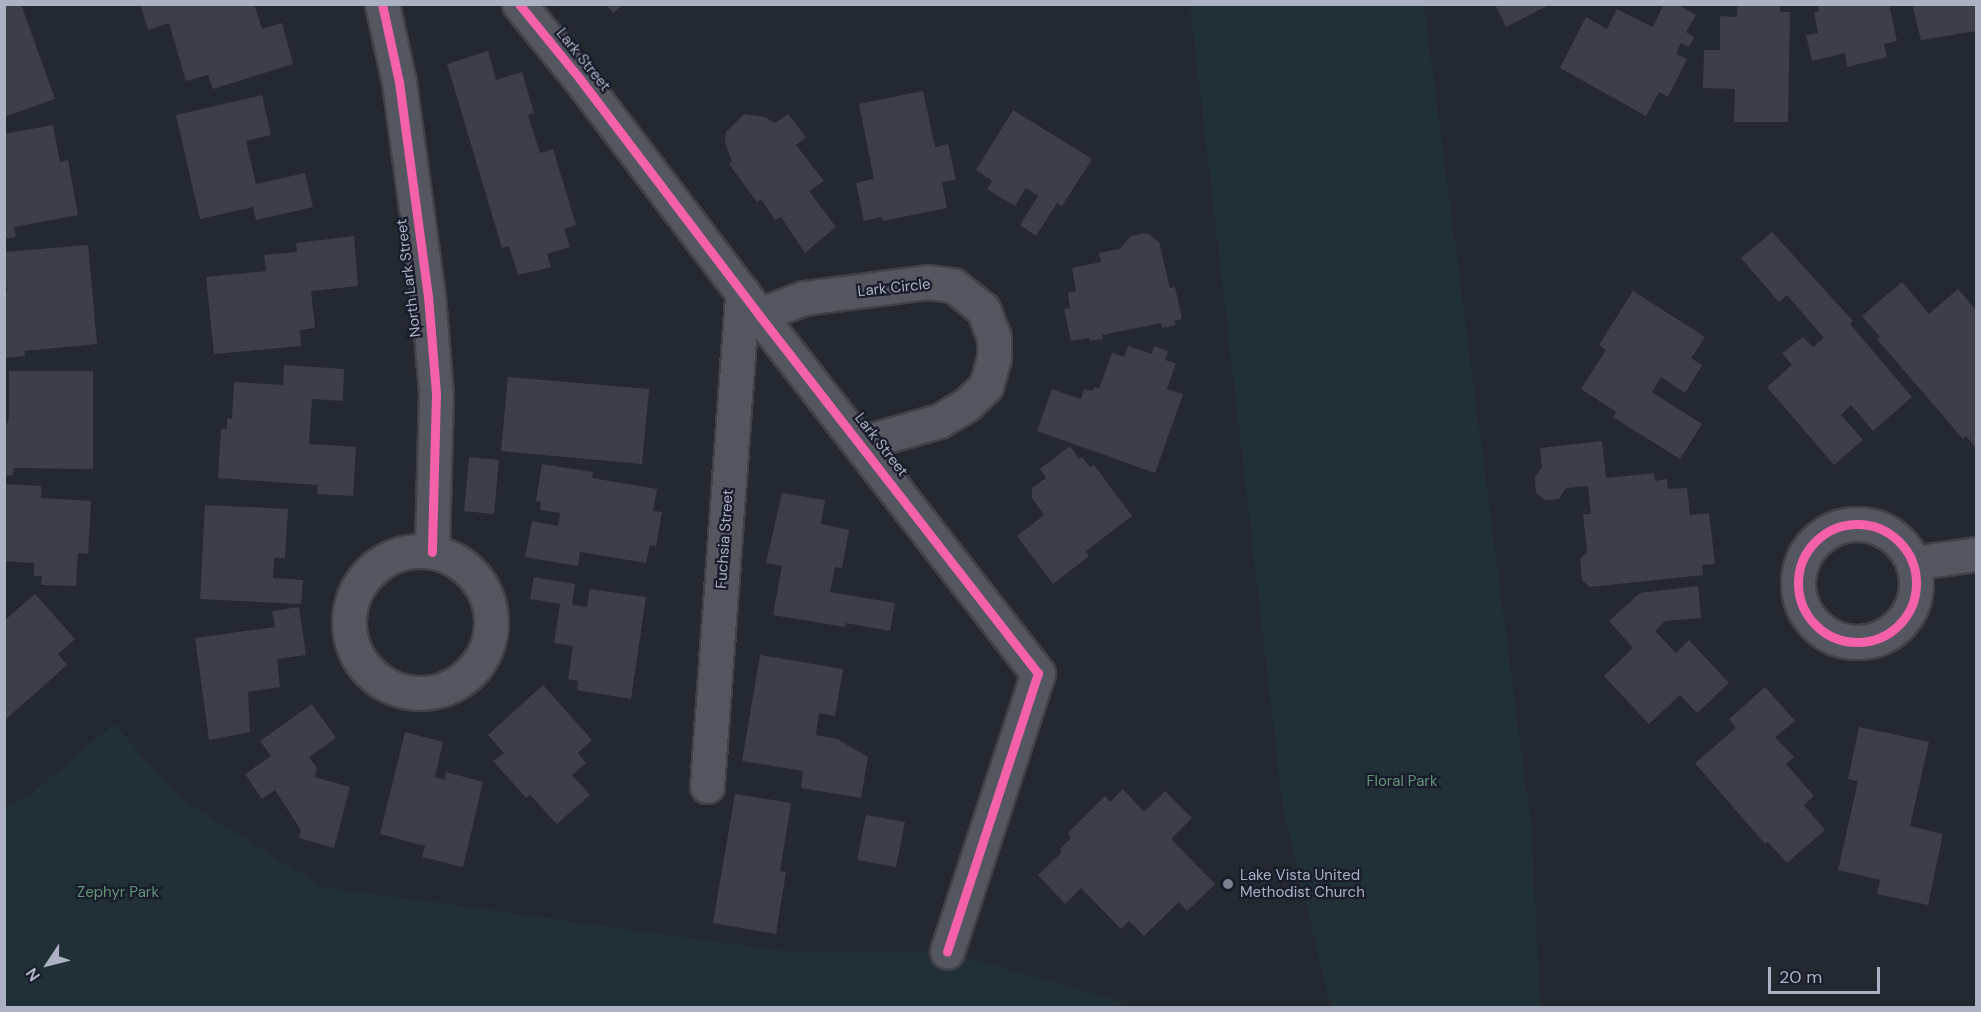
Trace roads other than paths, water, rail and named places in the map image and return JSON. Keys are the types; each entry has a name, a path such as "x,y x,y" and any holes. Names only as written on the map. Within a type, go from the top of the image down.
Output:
{"street":[{"name":"North Lark Street","path":"382,4 399,82 428,296 436,394 432,552"},
{"name":"Lark Street","path":"519,4 580,79 750,303 1038,673 947,952"},
{"name":"Lark Circle","path":"750,303 927,282 953,285 983,309 994,337 994,358 986,386 966,405 939,421 861,443"},
{"name":"Fuchsia Street","path":"707,786 750,303"},
{"path":"409,551 432,552 455,560 473,574 486,594 491,617 488,640 479,662 463,679 442,690 419,693 396,689 375,677 360,660 351,638 349,615 355,592 368,573 387,558 409,551"},
{"path":"1913,563 1977,554"}],"place":[{"name":"Lake Vista United Methodist Church","path":"1228,884"}],"park label":[{"name":"Floral Park","path":"1402,782"},
{"name":"Zephyr Park","path":"118,893"}]}
